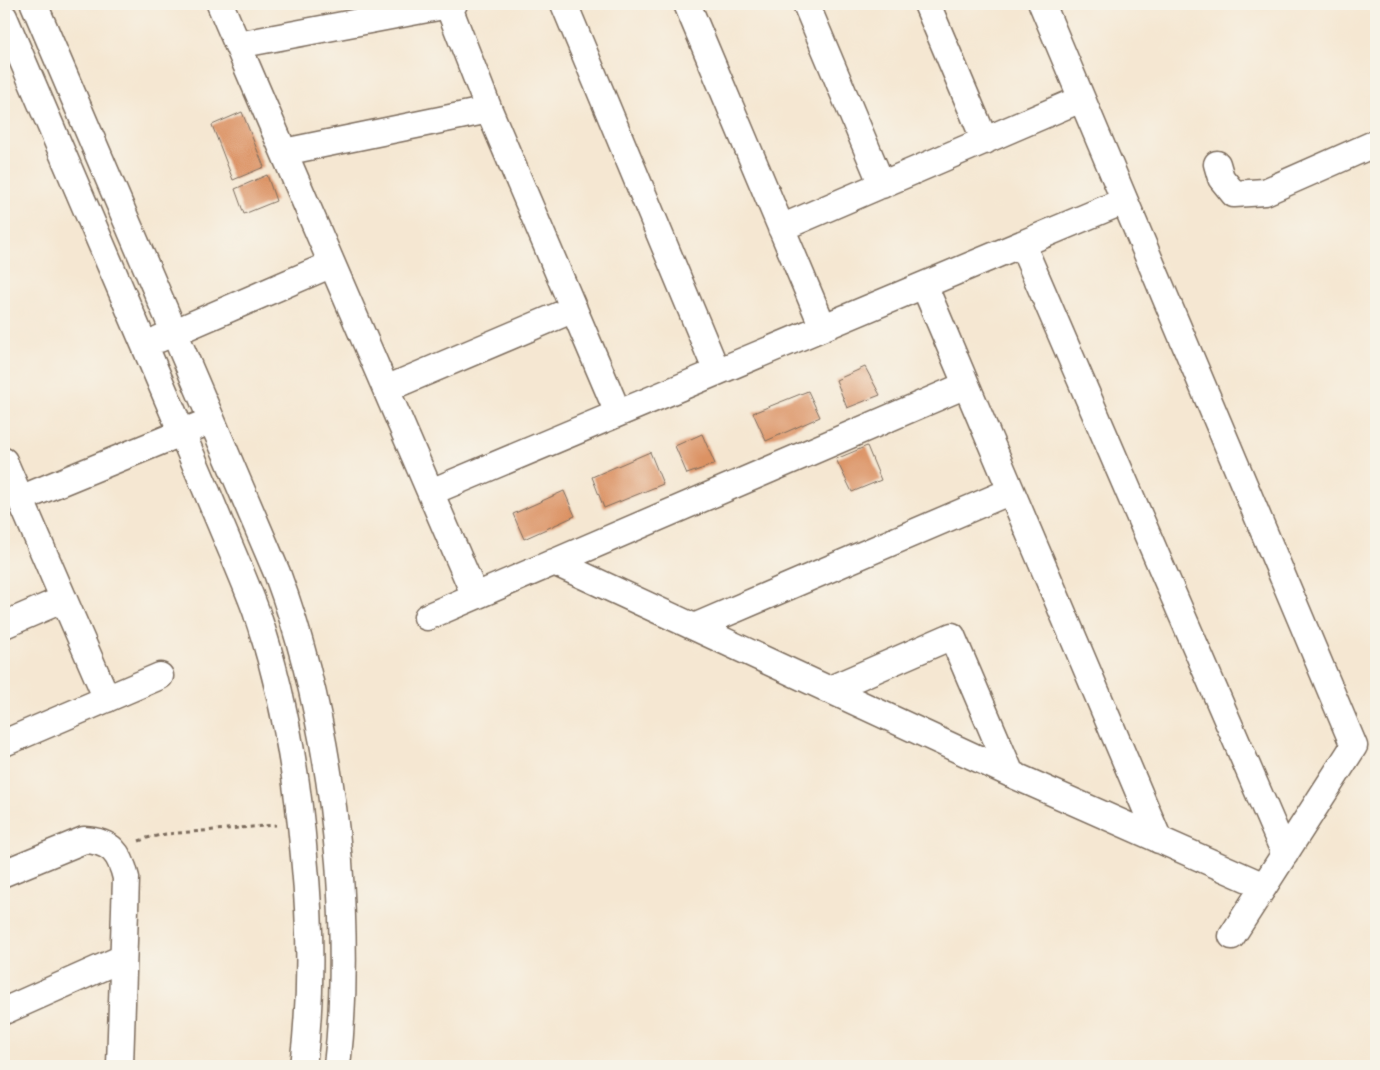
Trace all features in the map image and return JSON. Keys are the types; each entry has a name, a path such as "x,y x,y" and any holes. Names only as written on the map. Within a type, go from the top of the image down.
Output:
{"street":[{"path":"34,4 277,573 309,671 324,742 335,821 342,906 343,974 337,1066"},
{"path":"220,4 475,596"},
{"path":"238,45 451,4 489,110 618,413"},
{"path":"564,4 716,372"},
{"path":"687,4 823,327"},
{"path":"806,4 882,185"},
{"path":"927,4 985,141"},
{"path":"1042,4 1354,746 1232,936"},
{"path":"4,17 182,433 256,610 266,643 292,753 309,908 310,973 307,1040 303,1066"},
{"path":"20,54 50,42"},
{"path":"781,228 1082,99"},
{"path":"284,152 489,110"},
{"path":"1217,164 1221,178 1234,194 1265,192 1376,143"},
{"path":"431,492 1124,201"},
{"path":"1022,244 1285,854"},
{"path":"144,345 332,264"},
{"path":"924,285 1159,840"},
{"path":"386,390 574,309"},
{"path":"427,617 966,385"},
{"path":"20,499 212,420"},
{"path":"4,460 107,699"},
{"path":"694,627 1011,491"},
{"path":"554,562 1011,774 1264,886"},
{"path":"4,625 64,599"},
{"path":"828,690 952,636 1011,774"},
{"path":"4,743 160,676"},
{"path":"301,823 335,821"},
{"path":"4,873 84,840 96,840 106,844 115,852 122,863 126,878 120,1066"},
{"path":"4,1012 123,958"}],"path":[{"path":"115,852 147,838 166,834 301,823"}],"building":[{"path":"242,112 264,167 233,180 212,125"},
{"path":"267,175 276,201 244,214 235,189"},
{"path":"865,367 880,395 847,408 836,380"},
{"path":"808,391 820,417 766,441 753,413"},
{"path":"702,434 715,464 687,474 675,446"},
{"path":"867,446 881,480 852,492 836,459"},
{"path":"650,452 663,484 604,508 592,477"},
{"path":"564,491 575,516 524,539 513,514"}]}
